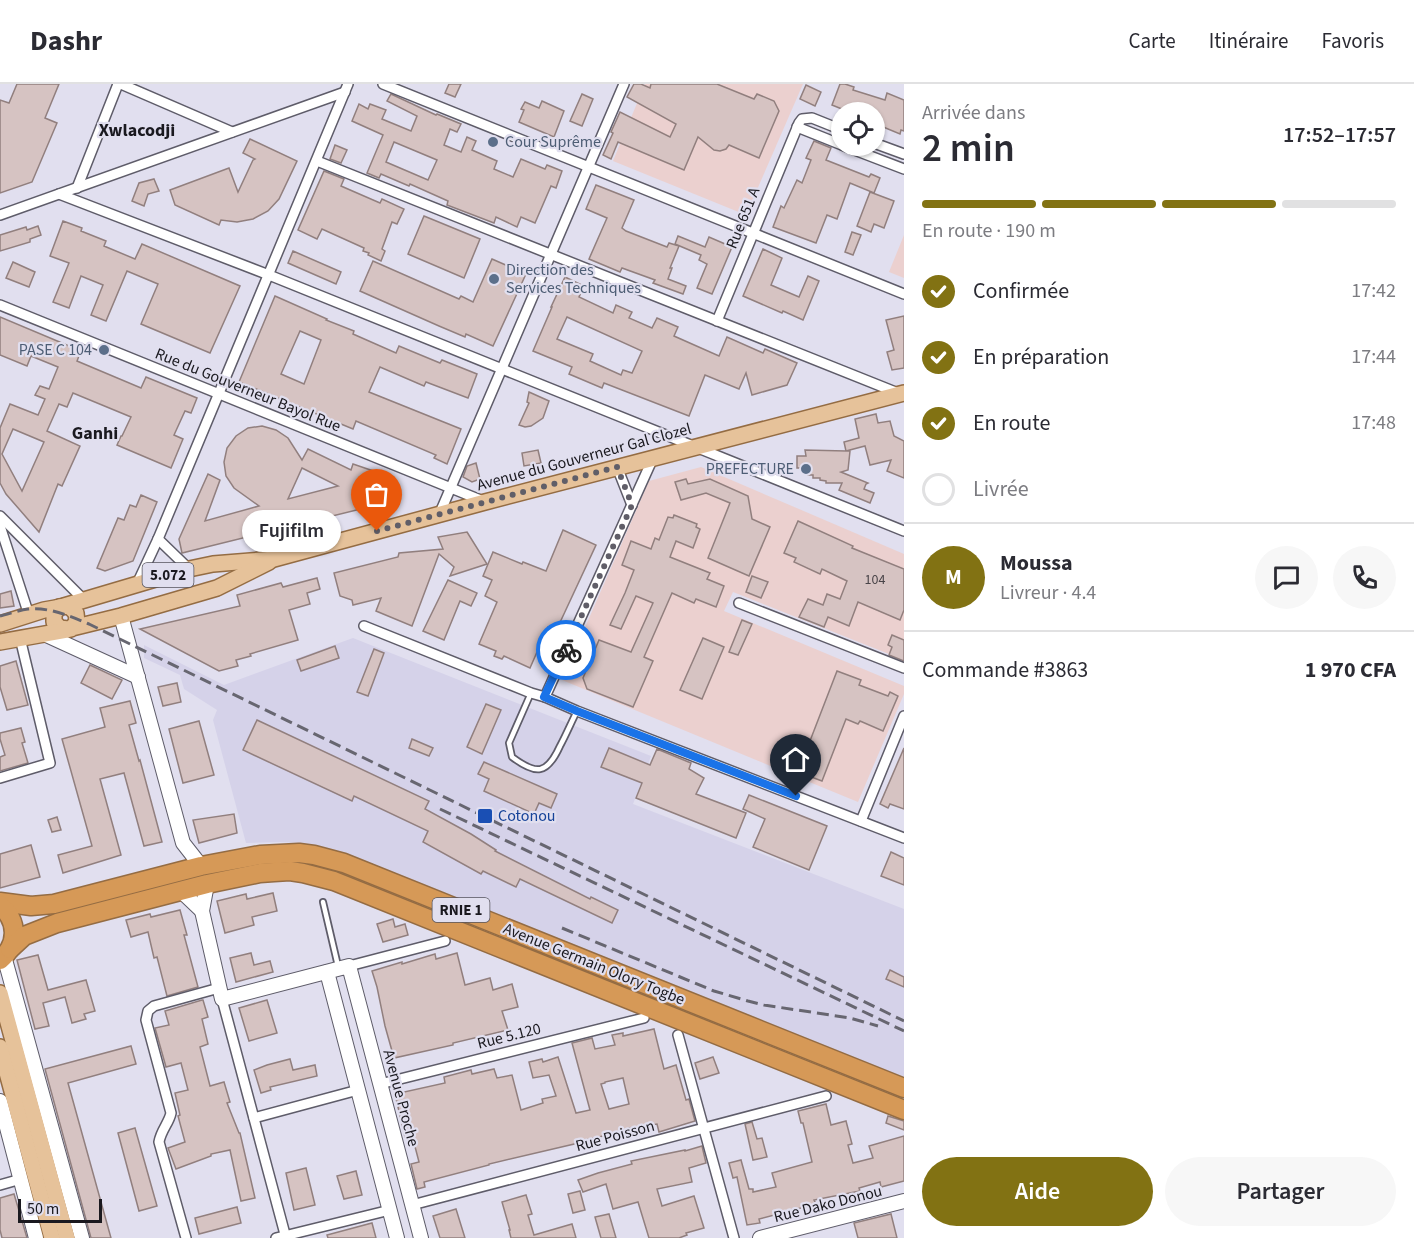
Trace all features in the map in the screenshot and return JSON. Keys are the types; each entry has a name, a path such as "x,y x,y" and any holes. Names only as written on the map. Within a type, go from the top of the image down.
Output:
{"highway":[{"name":"Avenue Germain Olory Togbe","path":"0,904 31,906 54,904 201,866 260,855 288,853 314,855 344,863 904,1088"},
{"name":"Avenue Germain Olory Togbe","path":"5,955 24,936 48,926 207,884 260,873 290,871 334,881 904,1110"},
{"name":"RNIE 1","path":"0,904 13,923 14,934 5,955"}],"main road":[{"name":"Avenue du Gouverneur Gal Clozel","path":"0,624 189,569 213,564 274,559 617,467 903,394"},
{"name":"Avenue du Gouverneur Gal Clozel","path":"0,642 69,629 217,588 274,559"},
{"path":"62,606 55,611 53,619 57,627 69,629"},
{"path":"0,993 16,1078 52,1238"},
{"path":"0,1047 16,1078 67,1238"}],"street":[{"path":"77,188 119,84 232,132"},
{"path":"383,84 904,294"},
{"path":"439,515 624,84"},
{"path":"0,215 347,88"},
{"path":"137,584 347,88"},
{"path":"831,126 807,118 802,119 797,127 831,140"},
{"name":"Rue 651 A","path":"717,321 797,127"},
{"path":"885,147 904,154"},
{"path":"871,156 904,169"},
{"path":"316,161 903,394"},
{"path":"59,194 269,275 904,531"},
{"name":"Rue du Gouverneur Bayol Rue","path":"0,305 485,502"},
{"path":"544,697 653,458"},
{"path":"617,467 632,505"},
{"path":"0,516 83,599"},
{"path":"0,526 29,615"},
{"path":"158,539 189,569"},
{"path":"739,603 904,668"},
{"path":"121,616 183,843 201,866"},
{"path":"364,626 904,838"},
{"path":"44,634 138,677"},
{"path":"0,778 50,763 20,638"},
{"path":"861,821 904,716"},
{"path":"178,873 183,843"},
{"path":"207,884 202,911 283,1237 390,1210"},
{"path":"181,891 202,911"},
{"path":"186,1238 159,1142 160,1134 171,1113 146,1020 147,1011 154,1006 338,969 445,941"},
{"path":"5,955 82,1238"},
{"path":"338,969 358,1090 397,1238"},
{"name":"Avenue Proche","path":"338,969 380,1084 421,1238"},
{"name":"Rue 5.120","path":"380,1084 644,1018"},
{"path":"678,1035 734,1238"},
{"path":"254,1118 358,1090"},
{"name":"Rue Poisson","path":"412,1205 825,1096"},
{"path":"0,1101 36,1238"},
{"path":"0,1185 21,1179"},
{"name":"Rue Dako Donou","path":"760,1238 904,1201"}],"lane":[{"path":"531,693 509,743 512,757 524,766 536,770 547,767 554,759 577,711"},
{"path":"323,902 338,969"}],"shaded area":[{"path":"645,84 803,84 746,215 613,161"},
{"path":"904,235 904,278 889,272"},
{"path":"701,467 904,554 904,660 733,592 724,611 904,686 904,694 858,802 562,680 649,481"},
{"path":"353,638 651,756 633,804 904,909 904,1078 336,851 298,843 246,843 213,720 217,710 184,689 180,675 144,658 144,645 224,685"}],"building":[{"path":"17,84 59,84 45,118 57,123 32,182 0,193 0,100 9,103"},
{"path":"449,84 461,84 455,97 445,93"},
{"path":"634,84 650,88 651,84 717,84 754,99 757,94 774,101 779,111 759,158 729,145 720,151 714,150 698,137 684,170 618,142 611,159 603,155 620,112 670,137 676,124 627,97"},
{"path":"840,84 854,87 853,90 885,100 887,93 904,100 904,131 901,130 900,134 885,128 885,102 833,102"},
{"path":"806,85 821,92 815,106 800,99"},
{"path":"391,94 461,124 457,132 450,129 444,145 461,152 467,137 476,141 472,150 497,161 494,169 513,177 521,159 545,169 547,165 562,171 556,188 551,186 535,223 521,217 517,227 496,217 494,223 447,205 448,201 410,184 409,186 381,174 379,178 367,173 383,135 352,121 359,104 368,109 370,104 386,110 382,119 411,131 417,116 387,101","holes":["394,142 437,160 428,180 386,162"]},
{"path":"582,94 593,99 582,126 570,121"},
{"path":"542,101 564,111 554,137 519,122 524,110 521,109 525,102 539,108"},
{"path":"250,139 297,161 279,199 268,211 253,219 237,222 221,220 219,225 175,205 170,190 229,168 238,192 255,159 243,153"},
{"path":"814,141 831,148 826,160 869,177 871,174 880,178 874,193 850,183 837,219 827,215 816,243 773,227 781,206 784,208 797,180 802,183 811,160 806,158"},
{"path":"335,145 347,150 341,163 330,159"},
{"path":"324,171 344,179 341,186 380,203 382,199 404,209 397,224 392,222 382,249 385,251 381,261 368,255 369,253 363,251 364,248 322,229 317,239 298,230"},
{"path":"154,179 159,191 148,194 144,206 132,201 139,183"},
{"path":"596,185 634,200 622,228 626,231 667,247 669,243 679,246 668,279 686,286 683,294 653,283 655,280 622,268 620,272 589,259 607,218 586,209"},
{"path":"870,192 894,201 884,228 874,224 871,232 857,226"},
{"path":"424,216 480,239 464,278 408,254"},
{"path":"63,221 106,241 104,246 135,259 142,244 240,286 210,353 141,324 158,284 127,271 106,321 91,315 103,285 81,276 69,308 53,302 69,263 50,256"},
{"path":"38,226 41,235 30,239 30,242 0,251 0,235"},
{"path":"852,232 861,235 853,255 845,252"},
{"path":"678,236 705,247 709,237 732,247 712,294 697,288 707,264 699,260 701,255 675,244"},
{"path":"763,249 782,258 771,285 799,297 808,276 819,281 803,320 743,296"},
{"path":"293,251 341,272 336,284 288,263"},
{"path":"492,259 526,274 493,346 466,334 465,337 360,291 373,261 459,299 461,296 473,302"},
{"path":"13,262 35,272 29,287 6,278"},
{"path":"565,277 584,286 579,297 613,313 616,305 632,312 629,318 652,328 657,318 678,327 674,336 719,356 727,337 763,353 765,349 797,363 787,385 752,395 746,373 739,389 705,375 689,416 604,383 602,388 569,374 572,367 533,351","holes":["567,317 642,351 632,373 623,370 621,375 590,361 593,354 557,339"]},
{"path":"275,296 354,331 353,334 396,353 399,346 440,363 442,360 477,374 468,398 426,382 424,386 380,367 369,392 461,429 447,464 434,458 436,455 356,421 353,429 239,382","holes":["300,331 321,340 304,384 281,374"]},
{"path":"904,316 904,368 892,370 887,352 894,350 886,320"},
{"path":"0,317 81,351 77,361 141,388 146,377 197,398 191,413 185,411 174,435 183,439 171,468 117,445 131,417 73,393 67,407 59,404 47,431 80,446 62,486 58,484 39,532 6,494 0,483 0,428 10,404 38,415 45,399 35,395 40,386 49,389 58,367 31,356 27,366 0,355","holes":["13,429 44,442 22,491 2,454"]},
{"path":"529,392 549,401 543,418 525,427 519,425 529,403 527,402"},
{"path":"876,414 878,423 890,421 894,436 904,441 904,478 887,471 891,460 870,465 865,446 846,451 844,442 859,438 855,419"},
{"path":"262,426 276,430 288,438 302,460 308,449 351,470 353,464 394,478 385,503 182,553 179,539 208,474 220,480 205,521 259,506 234,488 226,476 224,462 227,448 236,436 248,428","holes":["302,468 338,486 288,499"]},
{"path":"538,450 541,463 524,466 522,453"},
{"path":"805,450 850,451 848,470 841,472 868,483 864,489 874,493 870,503 839,490 842,483 826,483 820,478 808,475 808,472 802,472 802,468 797,468 797,456 806,456"},
{"path":"476,463 480,479 472,482 463,477 467,466"},
{"path":"686,479 688,484 710,479 748,496 752,519 770,527 749,576 708,558 730,503 706,493 681,500 675,482"},
{"path":"141,495 157,502 133,561 105,571 97,568 118,518 124,520 130,505 136,507"},
{"path":"674,515 697,524 696,527 700,529 693,548 676,541 670,557 710,573 707,579 724,586 716,607 696,599 694,603 672,593 644,657 653,661 633,707 587,689 583,678 599,640 631,652 653,603 636,596 621,629 610,625 634,570 622,565 631,541 651,549 655,538 659,540 668,517 673,518"},
{"path":"798,521 853,546 852,548 904,569 904,610 900,620 858,602 849,626 828,617 824,627 799,617 808,599 823,605 827,594 840,599 847,581 822,569 820,574 794,562 796,558 784,553"},
{"path":"563,530 596,545 556,631 548,627 530,668 504,656 502,659 494,656 496,651 479,644 497,602 485,596 492,580 483,576 493,552 546,571"},
{"path":"467,532 487,564 450,576 454,567 439,554 412,626 376,611 381,598 353,605 352,600 340,596 334,573 398,557 399,553 443,549 438,537"},
{"path":"752,576 768,582 761,598 746,592"},
{"path":"317,578 320,589 307,593 310,604 289,610 298,640 236,660 238,666 219,671 140,629 240,606 237,595 281,583 283,587"},
{"path":"448,580 477,593 471,606 460,601 444,640 423,631"},
{"path":"11,591 14,606 0,608 0,594"},
{"path":"742,620 752,624 738,655 729,652"},
{"path":"892,635 904,640 904,661 889,655 892,647 888,645"},
{"path":"703,638 724,647 702,699 680,690"},
{"path":"335,646 339,658 301,671 297,660"},
{"path":"374,649 384,653 368,696 357,692"},
{"path":"16,661 28,705 7,710 0,687 0,666"},
{"path":"90,665 122,680 112,699 81,683"},
{"path":"837,671 861,680 859,685 888,696 890,692 898,696 883,731 860,721 858,724 846,719 822,781 798,772"},
{"path":"177,683 181,702 163,706 158,687"},
{"path":"130,701 136,723 129,725 162,842 144,846 124,773 100,779 121,855 63,873 58,855 92,846 62,739 105,727 100,708"},
{"path":"486,704 501,710 482,754 467,747"},
{"path":"257,720 429,801 425,809 471,834 495,851 590,899 591,897 618,910 612,923 520,879 516,887 483,871 481,874 423,842 428,831 354,796 352,801 243,750"},
{"path":"199,721 214,775 183,783 169,729"},
{"path":"21,728 25,742 22,743 28,763 0,771 0,757 5,755 0,733"},
{"path":"412,739 433,748 429,756 409,748"},
{"path":"609,748 650,765 657,749 691,763 689,769 704,778 696,794 746,813 736,838 636,798 642,783 601,767"},
{"path":"904,748 904,809 890,804 888,808 880,804"},
{"path":"484,762 557,794 551,808 539,803 534,814 484,791 489,779 478,774"},
{"path":"749,795 827,826 809,870 753,847 765,819 743,809"},
{"path":"234,814 237,833 199,843 193,820"},
{"path":"57,817 61,830 52,832 48,820"},
{"path":"31,845 40,877 0,888 0,854"},
{"path":"891,852 904,858 904,885 881,876"},
{"path":"273,893 277,911 252,917 254,925 225,933 217,901 246,894 247,899"},
{"path":"180,910 198,987 167,996 148,932 131,937 126,920"},
{"path":"393,919 395,927 405,924 408,935 383,942 377,924"},
{"path":"251,953 254,965 270,961 273,972 236,982 230,958"},
{"path":"457,953 465,985 490,978 493,990 512,984 518,1007 502,1011 508,1030 394,1058 372,971 435,954 436,959"},
{"path":"38,955 48,990 86,980 95,1011 84,1014 86,1019 72,1023 65,997 43,1003 49,1026 35,1029 17,960"},
{"path":"890,970 904,977 904,987 886,979"},
{"path":"203,1000 208,1017 202,1019 208,1044 200,1047 210,1086 224,1082 230,1102 227,1103 240,1133 255,1198 241,1201 230,1150 211,1154 211,1156 176,1169 168,1148 185,1142 175,1093 188,1090 181,1063 166,1067 155,1028 169,1025 165,1011"},
{"path":"267,1000 277,1033 249,1041 239,1008"},
{"path":"654,1029 664,1069 676,1065 695,1121 659,1132 657,1124 629,1128 629,1130 424,1182 425,1187 417,1189 411,1164 419,1162 412,1135 405,1137 395,1094 445,1083 444,1077 471,1070 472,1074 494,1069 497,1078 512,1075 521,1110 543,1103 542,1099 556,1096 549,1075 533,1078 529,1062 542,1059 543,1062 558,1057 576,1113 590,1110 572,1043 592,1038 595,1049 615,1045 612,1035 623,1033 623,1036","holes":["623,1078 629,1104 609,1109 601,1084"]},
{"path":"131,1046 136,1064 68,1083 111,1238 91,1238 45,1069"},
{"path":"713,1057 719,1073 700,1079 695,1063"},
{"path":"290,1059 293,1070 315,1065 317,1076 270,1087 271,1090 261,1093 254,1070"},
{"path":"826,1104 831,1125 846,1121 852,1144 848,1145 853,1163 873,1158 869,1146 904,1136 904,1181 881,1187 880,1182 859,1188 860,1191 814,1200 816,1204 759,1219 760,1223 747,1225 737,1177 733,1178 729,1163 741,1160 749,1189 753,1189 753,1192 776,1187 772,1173 812,1162 798,1111"},
{"path":"888,1116 904,1121 904,1130 886,1123"},
{"path":"752,1122 757,1139 762,1138 767,1157 753,1160 745,1124"},
{"path":"135,1128 157,1206 139,1211 118,1133"},
{"path":"702,1146 706,1163 689,1168 692,1182 657,1189 662,1206 694,1196 704,1228 686,1233 687,1235 679,1238 649,1238 638,1202 613,1209 606,1184 583,1192 578,1180 632,1164 631,1161"},
{"path":"306,1168 315,1205 294,1210 286,1173"},
{"path":"356,1171 362,1195 344,1199 337,1176"},
{"path":"580,1191 585,1210 573,1213 568,1194"},
{"path":"14,1194 27,1238 2,1238 0,1198"},
{"path":"526,1195 532,1214 528,1215 534,1235 572,1224 576,1238 511,1238 502,1202"},
{"path":"237,1207 241,1223 199,1234 195,1218"},
{"path":"456,1209 465,1238 440,1238 433,1216"},
{"path":"609,1214 616,1238 601,1238 595,1217"},
{"path":"891,1214 897,1238 858,1238 854,1223"},
{"path":"372,1223 376,1238 328,1238 327,1235"}],"railway":[{"path":"0,616 25,610 44,609 89,624 904,1021"},
{"path":"440,809 904,1031"},
{"path":"562,928 714,991 764,1005 850,1018 878,1026"}],"way so far":[{"path":"377,531 617,467 632,505 566,650"}],"place":[{"name":"Cour Suprême","path":"493,142"},
{"name":"Direction des Services Techniques","path":"494,279"},
{"name":"PASE C 104","path":"104,350"},
{"name":"PREFECTURE","path":"806,469"},
{"name":"Fujifilm","path":"377,531"},
{"name":"Cotonou","path":"485,816"}],"district":[{"name":"Xwlacodji","path":"137,130"},
{"name":"Ganhi","path":"95,433"}],"route":[{"path":"566,650 544,697 796,796"}]}
